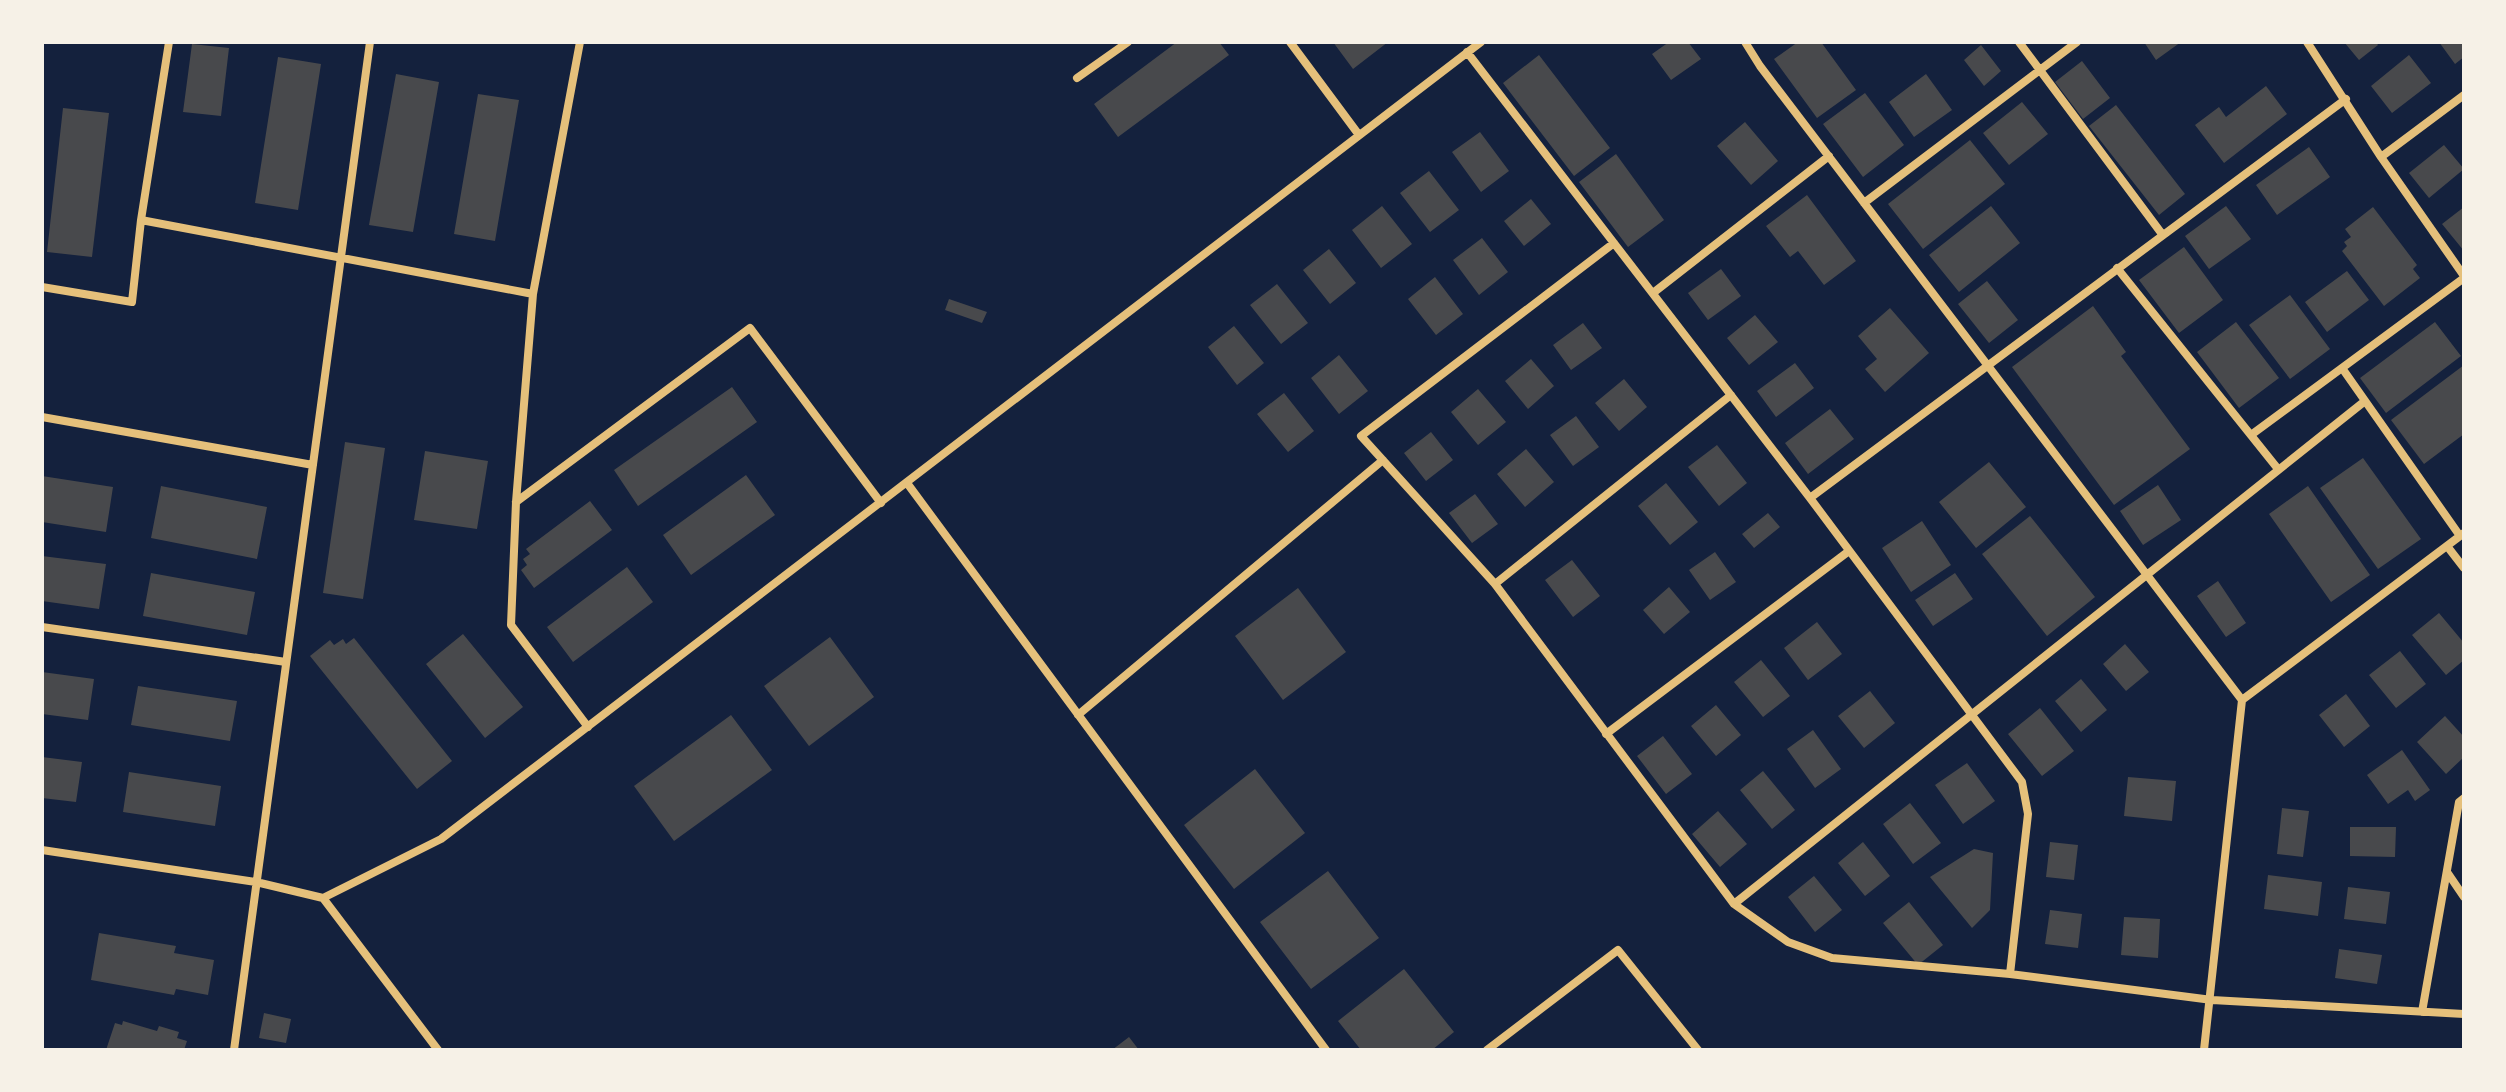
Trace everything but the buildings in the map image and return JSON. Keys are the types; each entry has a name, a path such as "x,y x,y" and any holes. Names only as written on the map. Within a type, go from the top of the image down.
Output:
{"street":[{"path":"42,287 132,302 141,220 169,42"},
{"path":"234,1050 370,42"},
{"path":"580,42 533,294 516,502 511,625 588,727"},
{"path":"1077,78 1128,42"},
{"path":"1290,42 1359,135"},
{"path":"323,898 441,839 1481,42"},
{"path":"1745,42 2242,700 2212,1000 2204,1050"},
{"path":"2019,42 2162,234"},
{"path":"1864,203 2077,42"},
{"path":"2251,435 2464,277 2307,42"},
{"path":"1467,52 1810,498 2022,782 2028,814 2010,974"},
{"path":"2381,157 2464,95"},
{"path":"1810,498 2346,99"},
{"path":"1653,293 1829,156"},
{"path":"141,220 533,294"},
{"path":"1614,243 1361,436 1495,584 1734,904 1788,942 1832,958 2010,974 2212,1000 2464,1014"},
{"path":"2117,268 2278,469"},
{"path":"516,502 750,328 881,503"},
{"path":"2242,700 2462,534 2342,368"},
{"path":"1495,584 1731,395"},
{"path":"1734,904 2365,401"},
{"path":"42,417 313,465"},
{"path":"1078,715 1383,460"},
{"path":"907,483 1326,1050"},
{"path":"2447,546 2464,568"},
{"path":"1606,734 1849,551"},
{"path":"42,627 286,662"},
{"path":"2422,1012 2459,802 2464,798"},
{"path":"42,850 256,882 323,898 438,1050"},
{"path":"2447,872 2464,897"},
{"path":"1487,1050 1618,950 1698,1050"}]}
